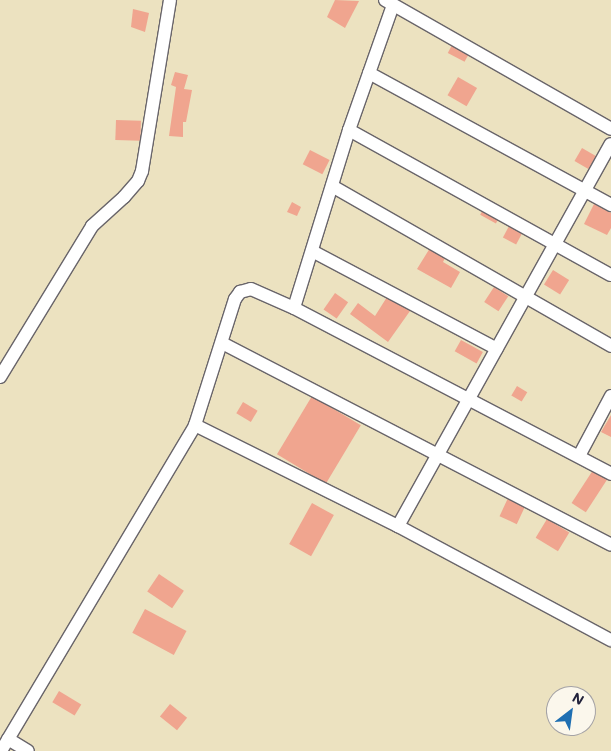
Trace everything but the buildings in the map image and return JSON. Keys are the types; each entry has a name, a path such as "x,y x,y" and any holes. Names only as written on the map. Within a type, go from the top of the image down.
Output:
{"street":[{"path":"0,377 92,226 124,197 138,181 142,172 170,0"},
{"path":"294,308 349,130 369,73 389,2 611,129"},
{"path":"369,73 611,205"},
{"path":"349,130 611,275"},
{"path":"398,526 611,144"},
{"path":"332,186 611,346"},
{"path":"312,251 497,349"},
{"path":"1,751 195,425 235,299 243,289 250,289 294,308 611,474"},
{"path":"222,343 611,546"},
{"path":"579,456 610,402"},
{"path":"195,425 398,526 567,614 611,640"},
{"path":"8,739 28,751"}]}
